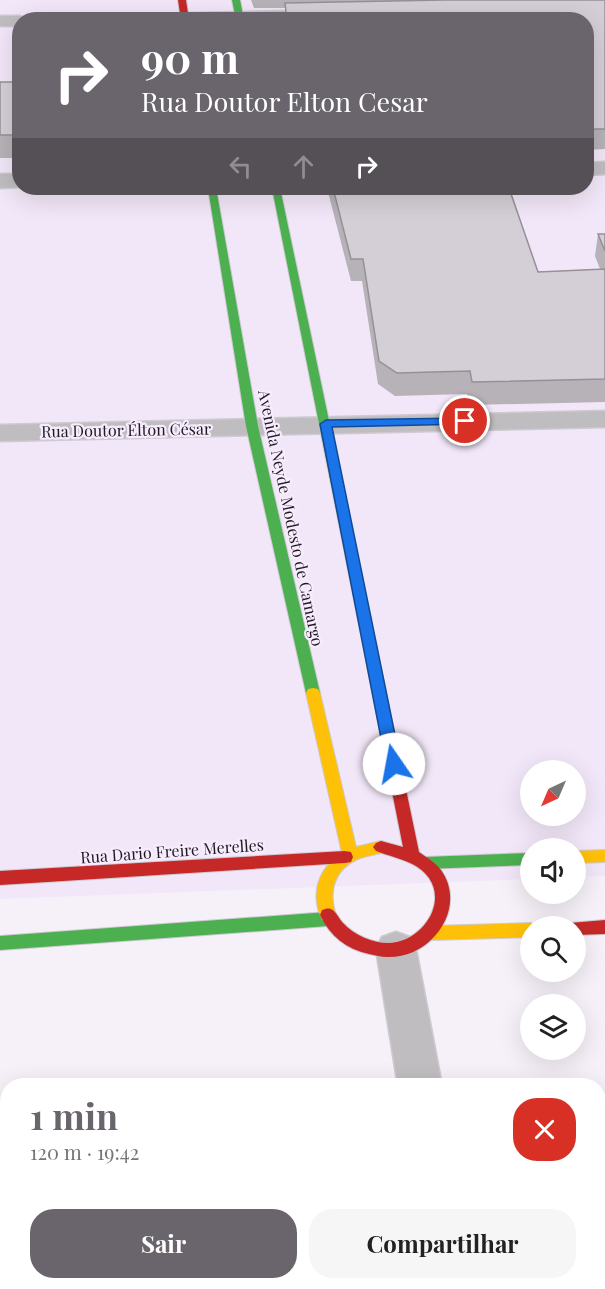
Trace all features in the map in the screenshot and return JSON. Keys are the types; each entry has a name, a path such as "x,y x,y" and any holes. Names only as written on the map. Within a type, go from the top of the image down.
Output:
{"street":[{"name":"Avenida Neyde Modesto de Camargo","path":"213,195 252,426 348,855"},
{"path":"277,195 412,854"},
{"name":"Rua Doutor Élton César","path":"0,433 605,419"},
{"path":"413,941 441,918 444,904 443,889 436,875 425,862 412,854 381,847 348,855 328,874 323,888 322,903 328,919 339,932 356,944 375,949 413,941 520,931"},
{"name":"Rua Dario Freire Merelles","path":"0,878 348,855"},
{"path":"586,857 605,856"},
{"path":"425,862 520,859"},
{"path":"0,943 328,919"},
{"path":"586,928 605,927"},
{"path":"413,941 420,1078"}],"shaded area":[{"path":"0,0 605,0 605,876 586,877 586,838 520,838 520,879 0,899"}],"building":[{"path":"605,0 605,129 594,129 594,12 286,12 285,3"},
{"path":"0,82 12,82 12,135 0,135"},
{"path":"335,195 511,195 538,272 605,269 605,379 472,382 470,371 397,373 379,361 363,259 351,259"},
{"path":"598,234 605,234 605,251"}],"traffic: fast":[{"path":"236,0 238,12"},
{"path":"213,195 252,426 313,693"},
{"path":"277,195 351,554"},
{"path":"425,863 520,859"},
{"path":"0,943 328,919"}],"traffic: slow":[{"path":"313,693 350,854"},
{"path":"328,915 324,889 335,867 353,854 381,847"},
{"path":"586,857 605,856"},
{"path":"431,933 520,930"}],"traffic: jam":[{"path":"182,0 184,12"},
{"path":"351,554 412,854"},
{"path":"328,915 338,930 351,940 362,945 389,950 412,945 430,932 440,914 443,893 435,873 415,857 381,847"},
{"path":"0,878 345,857"},
{"path":"586,928 605,927"}],"route":[{"path":"394,764 326,424 465,421"}]}
